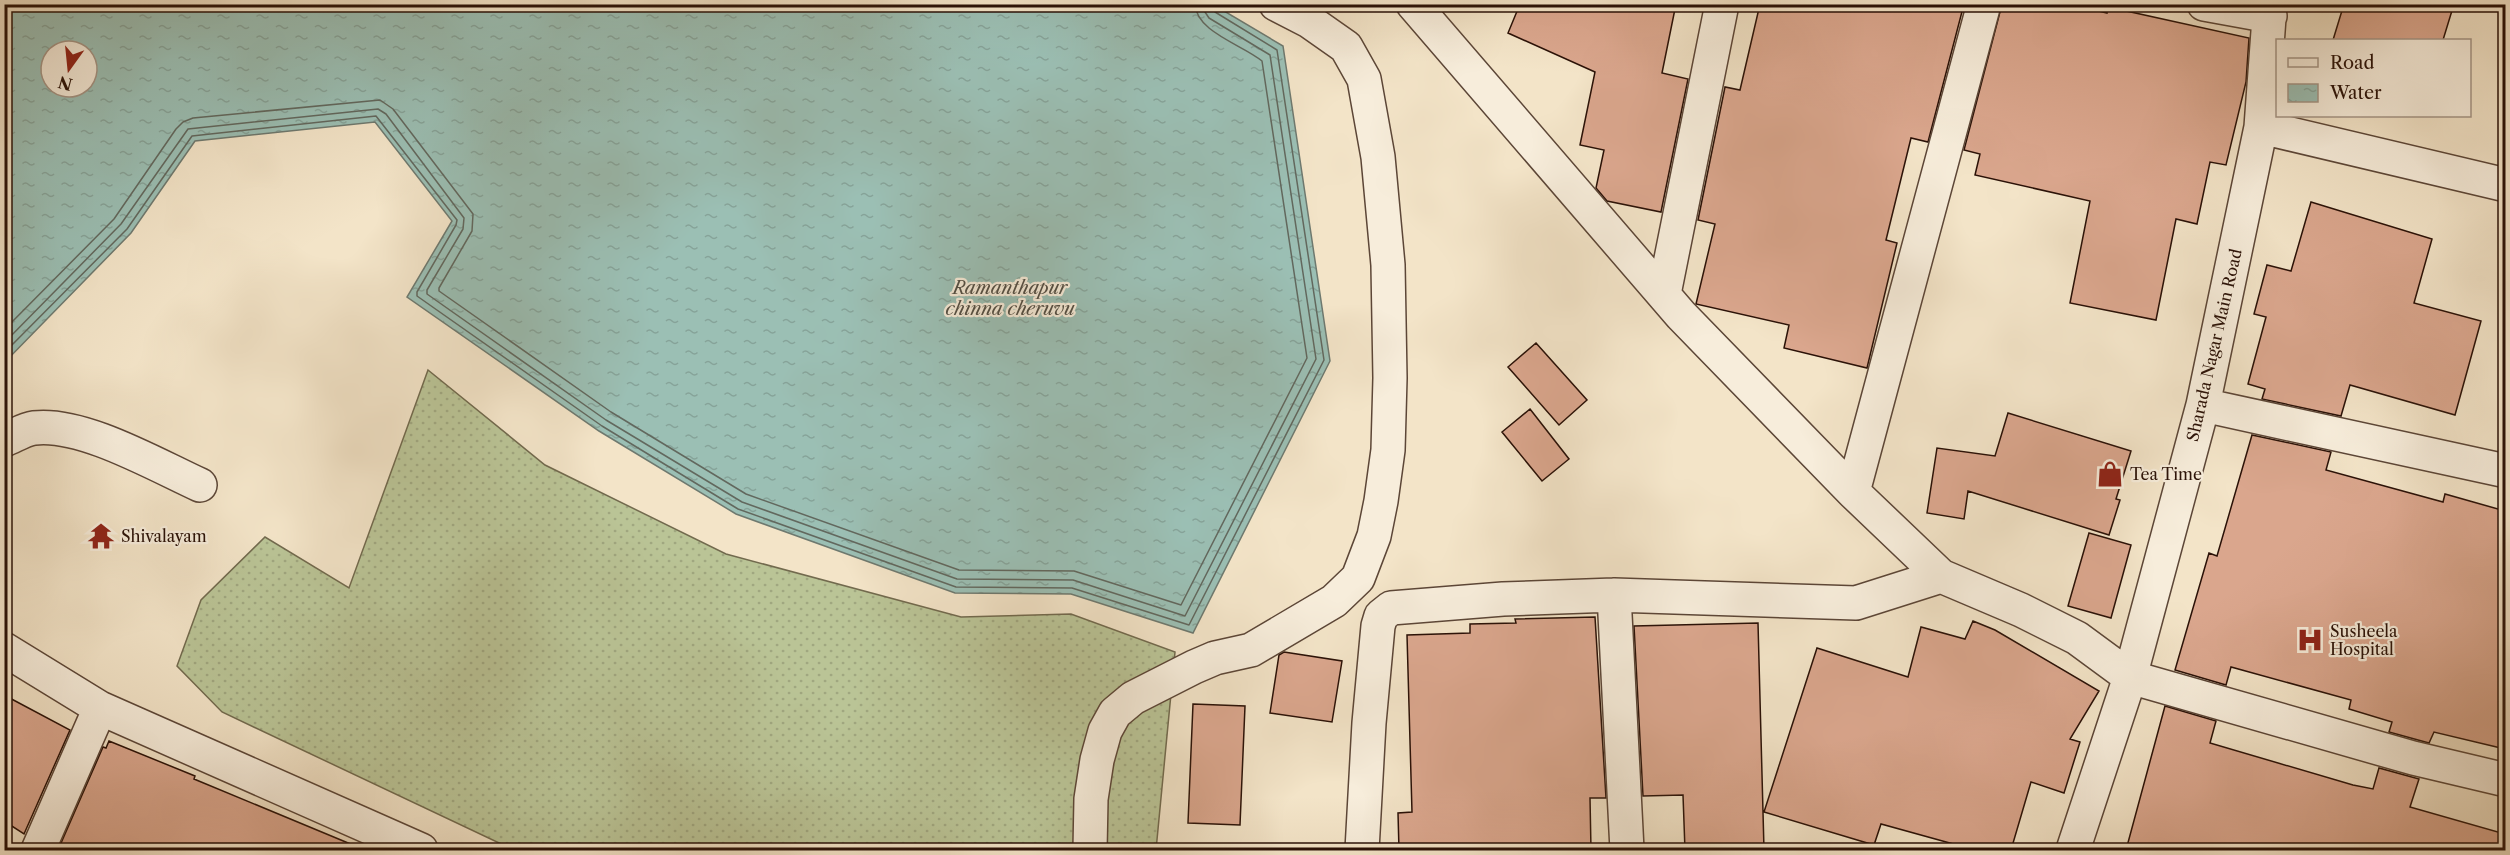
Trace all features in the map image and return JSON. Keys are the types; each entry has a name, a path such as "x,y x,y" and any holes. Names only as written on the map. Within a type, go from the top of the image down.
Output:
{"street":[{"path":"1090,850 1091,799 1097,760 1105,731 1114,713 1133,698 1194,667 1215,658 1251,650 1334,601 1358,578 1374,537 1388,440 1390,378 1388,266 1378,158 1364,80 1346,47 1309,21 1276,4"},
{"path":"1413,4 1681,315 1853,492 1941,576 2021,610 2077,638 2130,677 2413,758 2505,780"},
{"path":"1664,294 1722,4"},
{"path":"1853,492 1984,4"},
{"path":"2204,4 2270,10"},
{"name":"Sharada Nagar Main Road","path":"2073,850 2130,677 2203,405 2261,127 2270,10"},
{"path":"2261,127 2505,185"},
{"path":"2203,405 2505,471"},
{"path":"4,440 34,428 60,429 82,434 200,485"},
{"path":"1362,850 1369,723 1381,616 1396,607 1503,599 1614,595 1856,603 1941,576"},
{"path":"1614,595 1627,850"},
{"path":"4,649 100,708 421,850"},
{"path":"38,850 100,708"}],"green space":[{"path":"428,370 545,465 726,554 961,617 1071,614 1175,652 1156,850 514,850 222,712 177,666 201,600 265,537 349,588"}],"water":[{"name":"Ramanthapur chinna cheruvu","path":"5,4 1214,5 1283,46 1330,361 1193,633 1071,594 955,593 736,514 599,431 407,297 452,221 375,122 195,141 131,233 5,362"}],"building":[{"path":"1520,4 1676,4 1662,73 1688,79 1661,212 1607,201 1596,188 1604,150 1580,145 1595,72 1508,33"},
{"path":"1760,4 1964,4 1928,142 1911,138 1886,240 1897,243 1867,368 1784,348 1789,325 1696,304 1715,224 1698,220 1725,87 1740,90"},
{"path":"2002,4 2070,4 2107,13 2108,7 2249,38 2246,82 2226,165 2210,162 2197,224 2176,219 2156,320 2070,303 2090,201 1975,175 1980,154 1964,150"},
{"path":"2344,4 2454,4 2443,39 2333,39"},
{"path":"2311,202 2432,239 2414,303 2481,321 2455,415 2350,385 2341,416 2262,399 2265,389 2248,384 2266,317 2254,314 2267,265 2291,271"},
{"path":"1536,343 1587,400 1559,425 1508,367"},
{"path":"1530,409 1569,459 1542,481 1502,432"},
{"path":"2008,413 2131,451 2116,499 2120,500 2109,535 1968,491 1964,519 1927,513 1937,448 1995,456"},
{"path":"2252,435 2331,452 2326,470 2443,502 2445,494 2505,511 2505,749 2434,732 2429,743 2389,732 2392,722 2349,709 2351,700 2231,667 2226,685 2175,670 2209,553 2217,556"},
{"path":"2089,533 2131,545 2111,618 2068,606"},
{"path":"1595,617 1606,798 1590,798 1591,850 1399,850 1398,813 1412,812 1407,635 1470,633 1470,624 1516,623 1515,619"},
{"path":"1973,621 1995,630 2099,691 2070,739 2080,742 2064,793 2031,782 2011,850 1975,850 1881,824 1874,845 1764,812 1817,648 1908,677 1921,627 1965,639"},
{"path":"1758,623 1764,850 1685,850 1683,795 1643,796 1634,626"},
{"path":"1284,652 1342,661 1332,722 1270,713 1279,655"},
{"path":"4,695 70,730 24,834 4,821"},
{"path":"1193,704 1245,706 1240,825 1188,823"},
{"path":"2165,706 2216,721 2210,743 2353,785 2373,789 2379,768 2419,779 2410,807 2505,834 2505,850 2126,850"},
{"path":"109,741 365,850 58,850 103,747 106,748"}],"place":[{"name":"Tea Time","path":"2110,474"},
{"name":"Shivalayam","path":"101,536"},
{"name":"Susheela Hospital","path":"2310,640"}]}
